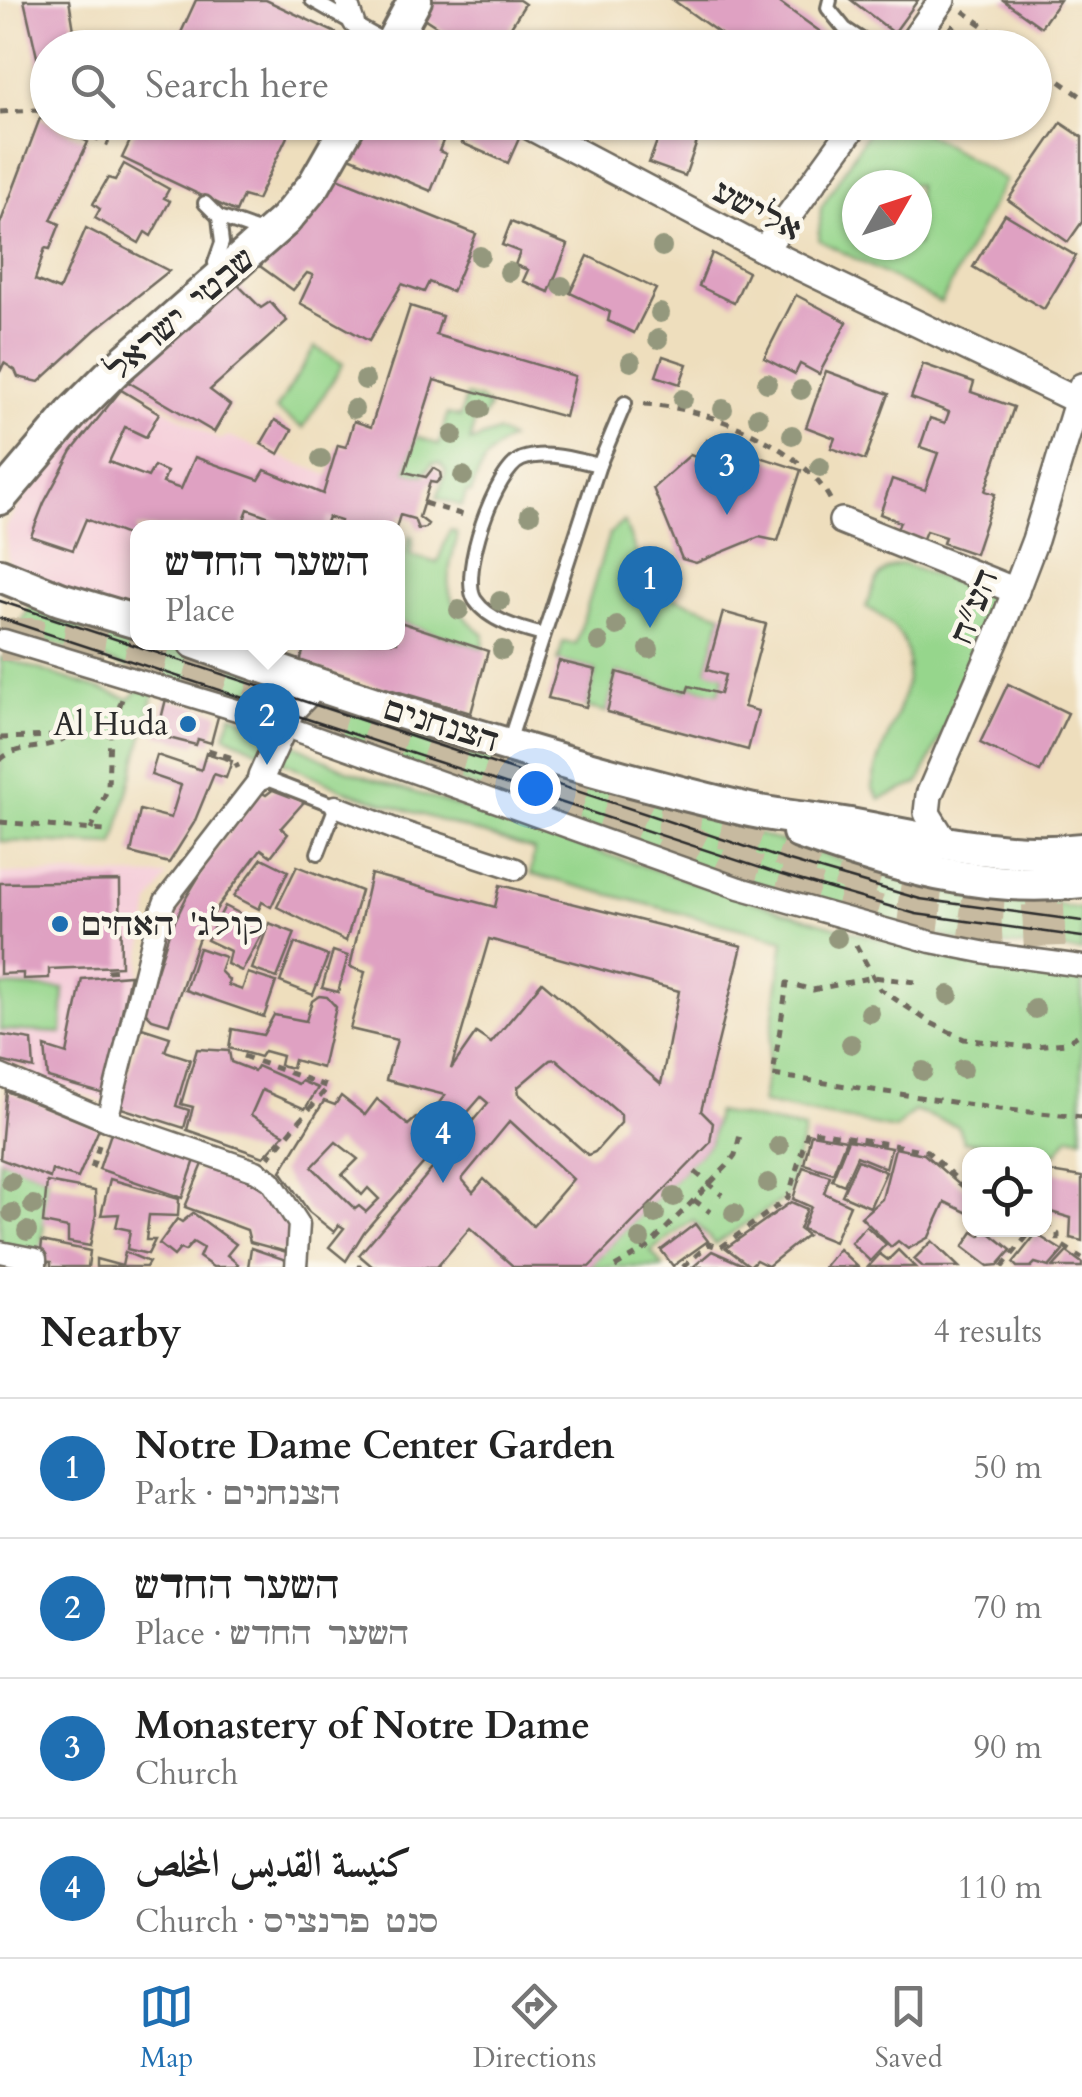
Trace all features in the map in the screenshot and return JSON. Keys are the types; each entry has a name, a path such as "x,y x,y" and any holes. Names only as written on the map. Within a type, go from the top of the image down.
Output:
{"street":[{"path":"346,0 354,23"},
{"path":"396,30 415,0"},
{"path":"926,30 952,5"},
{"name":"שבטי ישראל","path":"0,498 73,412 115,370 314,185 340,140"},
{"name":"אלישע","path":"554,140 764,250 1080,394"},
{"path":"764,250 844,140"},
{"name":"שבטי ישראל","path":"0,468 89,372 214,262"},
{"name":"הע״ח","path":"945,842 927,812 929,796 1016,592 1080,394"},
{"path":"842,521 1016,592"},
{"path":"0,559 130,620"},
{"path":"0,575 60,599 130,620"},
{"path":"1,642 130,676 284,726 739,888 946,945 1082,966"},
{"name":"הצנחנים","path":"218,650 508,745 749,810 945,842 1025,851 1082,850"},
{"path":"107,1120 156,922 165,901 301,698 316,685"},
{"path":"336,806 516,869"},
{"name":"הצנחנים","path":"749,810 843,848 946,877 1028,886 1082,881"},
{"path":"0,1075 107,1120 256,1171 272,1182 299,1224 296,1267"},
{"path":"0,1252 36,1260 36,1267"}],"lane":[{"path":"312,0 364,30"},
{"path":"391,30 400,0"},
{"path":"830,0 828,8 847,30"},
{"name":"שבטי ישראל","path":"214,262 262,232 324,140"},
{"path":"205,203 219,217 262,232"},
{"path":"214,262 222,243 219,217"},
{"path":"508,745 600,465 625,403"},
{"path":"543,635 492,616 475,601 469,588 470,577 484,523 502,478 518,460 548,456 600,465"},
{"path":"250,774 336,806 318,853"}],"path":[{"path":"952,5 988,30"},
{"path":"1052,75 1082,97"},
{"path":"0,112 30,110"},
{"path":"101,140 109,144"},
{"path":"625,403 688,411 774,445 816,476 842,521"},
{"path":"424,502 480,521"},
{"path":"91,830 108,788 110,734 130,676"},
{"path":"0,738 110,734"},
{"path":"0,760 7,753 57,744 68,736"},
{"path":"208,750 234,758 250,774"},
{"path":"0,822 105,830"},
{"path":"840,916 880,989 899,1004 964,1039 1026,1047 1065,1043 1082,1033"},
{"path":"916,982 873,977 813,990 788,984 774,1076 1082,1118"},
{"path":"243,1056 328,1087 256,1171"},
{"path":"683,1267 709,1244 720,1248 788,1198 808,1130 926,1151 962,1185"},
{"path":"615,1267 648,1247 709,1184 734,1155 742,1131"},
{"path":"695,1172 722,1195"},
{"path":"694,1200 710,1212"},
{"path":"1052,1230 1058,1234 1058,1243 1082,1258"},
{"path":"1002,1267 1026,1237"}],"shaded area":[{"path":"116,380 219,440 229,436 340,480 335,520 130,520 130,617 9,575 5,528 53,451"},
{"path":"0,873 167,876 150,903 136,993 107,1103 27,1075 28,1042 0,1039"}],"green space":[{"path":"863,140 938,140 1005,180 941,303 858,260 932,260 932,170 844,170"},
{"path":"842,174 842,252 819,240 821,208"},
{"path":"315,347 343,364 303,428 276,410"},
{"path":"466,396 489,407 483,418 475,419 470,442 497,432 510,439 484,462 462,506 437,498 446,471 440,463 432,463 423,476 405,472 416,436 439,445 447,414 460,417"},
{"path":"624,521 650,590 722,614 707,669 725,675 718,694 690,686 687,692 617,672 607,712 586,707 596,670 558,661 563,642 576,644 609,534"},
{"path":"450,530 456,532 450,592 461,612 484,634 483,649 405,624 405,552 409,536 413,538 410,555 437,563"},
{"path":"902,564 984,593 995,606 993,624 919,783 880,799 872,787 905,689 908,666 905,645 891,625 866,607 881,573"},
{"path":"35,595 130,629 130,650 190,650 358,708 894,877 1082,909 1082,952 960,941 712,871 259,711 17,631"},
{"path":"1,657 130,699 143,685 155,690 114,845 0,841"},
{"path":"232,714 351,772 789,913 958,962 1082,976 1082,1138 1069,1136 1057,1153 1052,1152 1052,1147 963,1141 958,1126 914,1111 895,1129 762,1103 784,940 531,874 534,850 346,791 225,735"},
{"path":"0,986 64,989 62,1033 0,1030"},
{"path":"716,1112 805,1129 787,1197 715,1244 693,1220 651,1251 663,1267 589,1267 710,1143"},
{"path":"0,1159 48,1177 41,1255 0,1247"}],"building":[{"path":"24,0 69,0 74,30 31,30"},
{"path":"196,0 266,0 330,30 182,30"},
{"path":"424,0 519,0 525,4 509,30 442,30 416,13"},
{"path":"673,0 776,0 818,30 715,30"},
{"path":"851,0 918,0 896,30 890,30"},
{"path":"1003,0 1060,0 1041,27"},
{"path":"1061,123 1082,137 1082,222 1068,242 1008,200"},
{"path":"32,140 84,140 88,142 51,220 60,224 50,249 45,248 35,280 59,290 86,228 169,271 95,330 39,382 18,377 4,363 0,372 0,224"},
{"path":"130,140 285,140 257,200 243,196 236,212 122,158"},
{"path":"348,140 441,140 439,151 446,154 431,191 342,154"},
{"path":"463,140 518,140 508,163 462,143"},
{"path":"657,140 698,140 685,176 649,163"},
{"path":"124,164 169,189 164,198 170,201 151,236 145,232 139,243 95,218 100,209 93,204 108,178 115,180"},
{"path":"335,177 476,234 452,292 429,282 424,292 402,284 369,341 300,303 313,275 307,273 293,290 257,264"},
{"path":"1005,214 1076,256 1044,309 973,267"},
{"path":"511,222 568,245 549,292 523,281 528,270 515,265 520,252 502,245"},
{"path":"712,253 748,272 734,303 699,286"},
{"path":"588,256 656,289 634,333 608,321 610,312 570,293"},
{"path":"233,280 261,308 270,302 287,321 210,390 230,405 214,432 125,380"},
{"path":"796,295 847,322 819,374 800,364 795,374 764,358"},
{"path":"410,306 442,316 436,335 575,376 565,417 434,380 405,472 426,477 433,468 440,472 436,483 430,482 419,517 428,524 425,528 418,529 414,519 400,515 398,520 278,520 248,509 244,520 130,520 130,536 86,519 73,550 31,536 72,451 121,390 159,413 146,437 125,427 109,462 148,477 154,466 167,472 163,483 181,489 195,457 259,480 265,470 323,494 338,445 346,447 354,421 371,427"},
{"path":"663,356 687,364 680,384 656,376"},
{"path":"923,364 974,382 971,392 1014,407 985,491 995,494 975,554 943,543 945,537 926,531 922,541 896,532 900,522 880,514 892,479 925,490 938,453 920,447 930,418 945,423 949,412 911,398"},
{"path":"826,371 889,394 865,460 831,448 835,438 806,427"},
{"path":"275,420 292,430 279,454 261,444"},
{"path":"707,440 801,470 778,541 759,537 696,563 682,559 653,488 690,455 701,459"},
{"path":"723,612 766,624 744,707 758,711 748,750 607,712 617,672 687,692 689,686 720,694 725,675 707,670"},
{"path":"405,624 488,651 471,713 300,663 303,650 405,650"},
{"path":"559,661 596,670 586,707 548,698"},
{"path":"1008,684 1068,713 1040,772 980,743"},
{"name":"Al Huda","path":"166,699 219,713 211,743 198,739 196,745 157,735"},
{"path":"206,753 232,761 226,778 214,774 194,823 169,863 131,853 140,810 171,818 181,785 151,775 157,755 201,770"},
{"path":"275,788 304,802 281,828 288,834 271,856 261,849 219,905 198,940 169,1024 152,1019 144,1011 169,933 187,896 260,792 266,795"},
{"path":"262,858 288,871 271,907 262,902 259,909 234,896"},
{"path":"297,866 361,891 346,941 277,907"},
{"path":"371,874 495,907 500,885 742,946 701,1111 713,1123 710,1143 589,1267 514,1267 470,1228 437,1267 373,1267 359,1255 488,1103 481,1097 364,1232 346,1261 329,1247 344,1228 339,1225 334,1232 309,1212 281,1171 324,1101 335,1105 341,1096 365,1115 377,1099 408,1125 416,1118 423,1124 445,1095 386,1080 397,1040 350,1029 365,972 350,967","holes":["489,939 679,991 661,1084 542,982 491,1043 476,1033 451,1069","556,1059 621,1115 621,1123 595,1152 588,1155 519,1094 518,1087","510,1121 573,1179 533,1226 484,1179 473,1192 462,1179","336,1142 358,1159 342,1175 362,1195 368,1188 379,1199 366,1212 359,1206 355,1209 312,1167"]},
{"name":"קולג' האחים","path":"120,881 121,966 49,969 49,978 23,979 23,973 0,974 0,883"},
{"path":"225,906 266,927 242,971 227,964 230,951 207,940"},
{"path":"269,923 295,933 277,978 252,969"},
{"path":"295,943 328,956 313,995 280,982"},
{"path":"199,948 225,957 220,971 229,980 228,985 242,990 248,973 276,982 264,1017 185,990"},
{"path":"333,951 348,956 338,992 322,988"},
{"path":"130,975 104,1094 48,1078 45,1047 67,1054 82,979"},
{"path":"319,996 327,997 336,1007 322,1068 294,1060 292,1068 280,1065 282,1056 264,1051 260,1057 229,1048 232,1029 263,1035 274,1015 306,1021 312,1001"},
{"path":"142,1028 170,1037 165,1051 190,1059 176,1106 189,1110 184,1128 118,1107"},
{"path":"0,1035 32,1040 34,1069 0,1061"},
{"path":"197,1049 229,1051 231,1062 254,1071 257,1066 298,1084 301,1081 318,1088 305,1109 262,1090 251,1115 284,1134 264,1157 187,1130 193,1107 181,1104"},
{"path":"6,1091 99,1129 78,1178 52,1170 50,1178 0,1159"},
{"path":"112,1130 195,1160 182,1198 99,1169"},
{"path":"811,1134 846,1140 833,1173 804,1164"},
{"path":"848,1140 891,1148 886,1168 857,1156 844,1185 832,1180"},
{"path":"895,1148 924,1154 962,1187 962,1210 945,1202 929,1237 908,1249 898,1241 891,1247 861,1217 882,1199"},
{"path":"858,1160 886,1172 870,1207 842,1195"},
{"path":"203,1164 244,1178 267,1191 291,1229 290,1253 250,1242 247,1230 185,1207"},
{"path":"803,1167 830,1176 824,1193 850,1205 834,1242 802,1229 811,1207 793,1199"},
{"path":"1052,1172 1082,1177 1082,1241 1070,1238 1071,1218 1052,1212"},
{"path":"110,1179 179,1199 178,1216 149,1215 146,1240 155,1240 148,1254 127,1249 130,1230 116,1227 119,1214 101,1215"},
{"path":"47,1182 95,1191 96,1214 90,1246 68,1242 68,1228 43,1223"},
{"path":"791,1202 807,1209 799,1229 807,1235 768,1266 756,1260 750,1266 726,1248"},
{"path":"193,1213 236,1244 227,1255 238,1264 236,1267 213,1267 199,1257 203,1248 193,1242 174,1256 159,1244 177,1219 182,1222"},
{"path":"695,1224 708,1241 673,1266 661,1250"},
{"path":"866,1226 886,1244 870,1261 851,1243"},
{"path":"970,1237 995,1237 1011,1250 998,1265 988,1266 963,1247"},
{"path":"1034,1237 1041,1237 1063,1251 1049,1267 1035,1263 1031,1267 1017,1267 1013,1263"},
{"path":"42,1241 90,1251 88,1267 51,1267 51,1262 40,1261"},
{"path":"932,1241 959,1267 923,1267 914,1259"},
{"path":"251,1248 289,1261 288,1267 248,1267"},
{"path":"839,1249 858,1267 824,1267"},
{"path":"898,1250 915,1267 868,1267 880,1254 888,1260"},
{"path":"712,1251 748,1267 693,1267"},
{"path":"125,1252 149,1262 146,1267 96,1267 96,1259 122,1266"},
{"path":"1067,1252 1082,1263 1082,1267 1053,1267"}],"tunnel":[{"path":"0,640 30,639 105,650 194,672 624,813 734,869 887,919 963,929 1082,924"},
{"path":"659,818 740,830 888,884 1023,900 1057,895"}],"tram line":[{"path":"0,601 130,644"},
{"path":"0,618 782,875 916,914 1082,937"},
{"path":"149,650 786,860 920,899 1082,921"}],"place":[{"name":"Monastery of Notre Dame","path":"727,515"},
{"name":"Notre Dame Center Garden","path":"650,628"},
{"name":"Al Huda","path":"188,724"},
{"name":"השער החדש","path":"267,765"},
{"name":"קולג' האחים","path":"60,924"},
{"name":"كنيسة القديس المخلص","path":"443,1183"}]}
